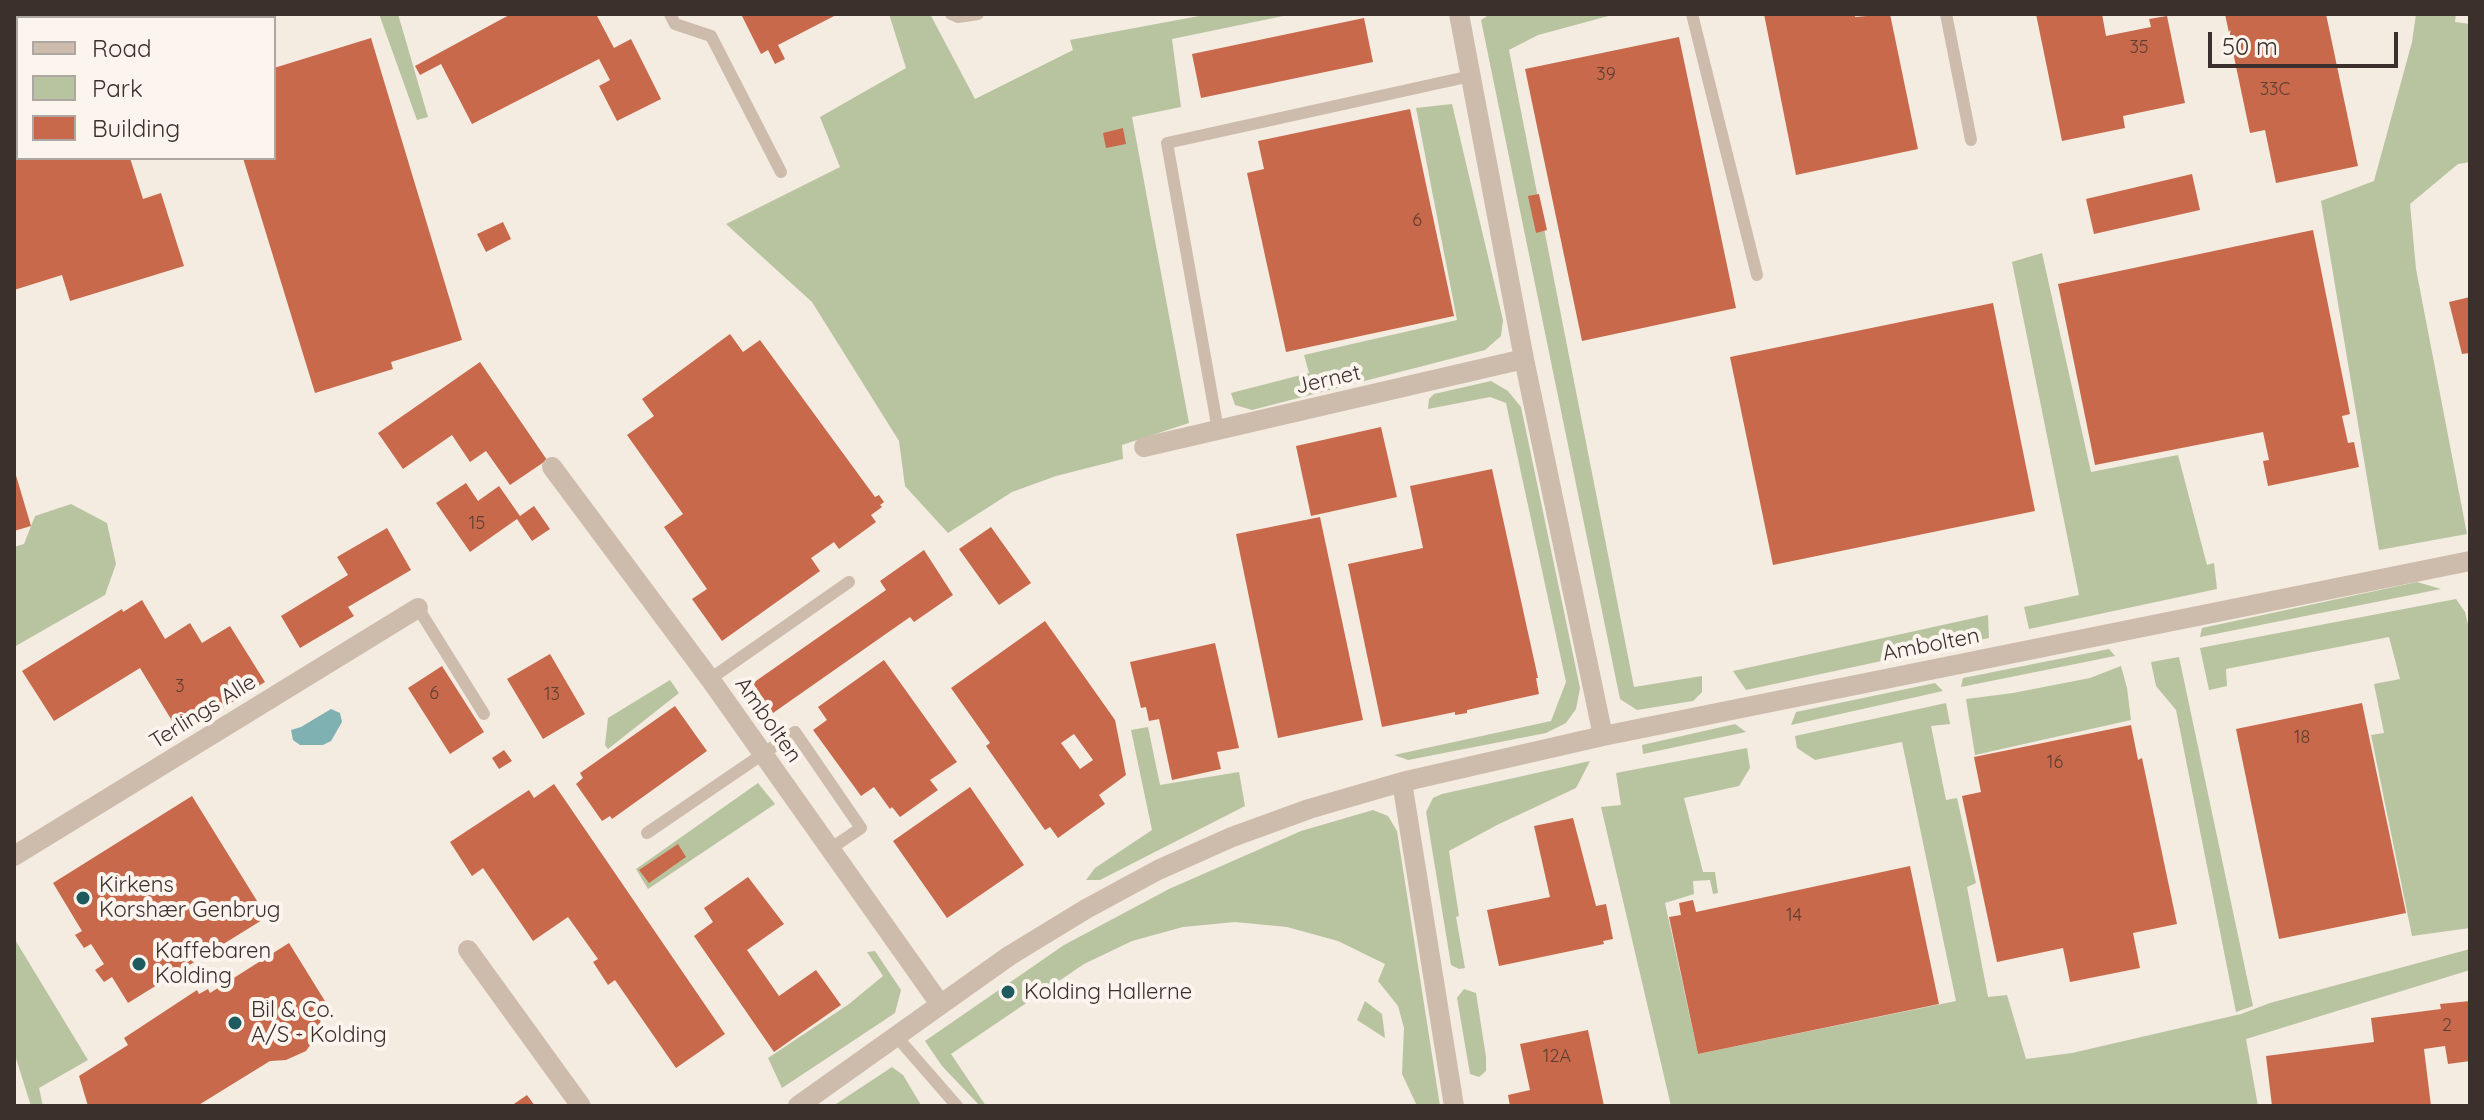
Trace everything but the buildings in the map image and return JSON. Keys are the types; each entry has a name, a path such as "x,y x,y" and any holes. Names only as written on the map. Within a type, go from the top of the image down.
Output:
{"street":[{"path":"1459,14 1524,359 1603,736"},
{"name":"Jernet","path":"1144,447 1524,359"},
{"name":"Ambolten","path":"552,467 710,679 940,1004"},
{"name":"Ambolten","path":"798,1106 940,1004 1048,932 1158,870 1296,813 1402,782 1603,736 2470,561"},
{"name":"Terlings Alle","path":"14,856 418,608"},
{"path":"1402,782 1454,1106"},
{"path":"468,950 581,1106"}],"lane":[{"path":"670,14 675,24 711,36 781,172"},
{"path":"951,14 958,17 978,14"},
{"path":"1692,14 1757,275"},
{"path":"1946,14 1971,140"},
{"path":"1218,430 1167,143 1471,76"},
{"path":"710,679 849,582"},
{"path":"418,608 484,714"},
{"path":"647,833 795,732 861,828 830,849"},
{"path":"896,1036 957,1106"}],"green space":[{"path":"379,14 398,14 428,117 417,120"},
{"path":"889,14 930,14 975,99 1073,50 1070,40 1210,14 1293,14 1172,39 1181,107 1132,117 1189,423 1122,445 1123,459 1056,476 1012,492 948,533 905,486 899,441 812,302 726,224 840,167 820,117 906,68"},
{"path":"1490,14 1616,14 1538,35 1509,50 1634,687 1702,676 1702,692 1693,701 1637,710 1620,699 1481,20"},
{"path":"2416,14 2456,14 2455,22 2470,24 2470,162 2458,164 2410,204 2416,269 2467,534 2379,550 2321,201 2374,181 2412,42"},
{"path":"1452,104 1503,320 1501,336 1485,350 1252,410 1235,405 1231,393 1309,373 1304,355 1457,320 1416,108"},
{"path":"2042,253 2091,472 2178,455 2207,565 2214,563 2217,589 2029,629 2024,607 2079,595 2012,262"},
{"path":"1491,381 1508,391 1521,407 1580,688 1576,709 1566,723 1546,733 1408,760 1394,755 1551,721 1566,682 1506,403 1490,397 1428,409 1429,399 1434,394"},
{"path":"71,504 107,523 116,564 105,595 14,647 14,547 24,544 35,516"},
{"path":"2417,582 2441,589 2200,637 2202,628"},
{"path":"2456,599 2465,612 2470,633 2470,928 2412,936 2371,735 2384,733 2374,684 2400,679 2389,637 2226,669 2227,686 2209,690 2200,648"},
{"path":"1988,615 1989,638 1746,690 1733,671"},
{"path":"2109,649 2115,656 1961,687 1963,678"},
{"path":"2179,657 2253,1006 2236,1012 2176,710 2156,686 2151,662"},
{"path":"2121,666 2131,720 1975,755 1966,699 2090,678"},
{"path":"670,680 679,693 608,749 605,745 608,718"},
{"path":"1935,683 1943,691 1791,725 1796,712"},
{"path":"1946,703 1950,724 1931,726 1946,800 1957,798 1976,883 1967,887 1988,997 2007,995 2026,1059 2072,1053 2241,1014 2270,1003 2470,949 2470,970 2246,1039 2258,1106 1671,1106 1601,807 1621,805 1616,773 1747,748 1750,768 1739,786 1684,798 1703,872 1715,872 1718,893 1713,894 1710,880 1693,881 1694,894 1665,903 1698,1054 1956,1001 1902,742 1815,760 1797,748 1795,736"},
{"path":"1735,724 1746,732 1643,754 1642,745"},
{"path":"1148,727 1160,785 1239,772 1245,806 1100,880 1086,880 1095,868 1152,830 1131,730"},
{"path":"1590,761 1576,788 1449,851 1465,968 1451,965 1426,812 1433,798"},
{"path":"758,783 775,804 648,889 636,869"},
{"path":"1373,810 1388,816 1397,831 1440,1106 1417,1106 1402,1074 1404,1028 1398,1006 1378,981 1385,964 1338,941 1287,927 1235,922 1183,927 1132,941 1084,964 951,1054 986,1106 980,1106 942,1066 925,1041 1064,945 1169,889 1301,831"},
{"path":"14,938 88,1060 39,1088 43,1106 31,1106 14,1052"},
{"path":"875,951 901,990 895,1013 782,1088 768,1058 849,1004 883,976 867,952"},
{"path":"1464,989 1476,993 1486,1057 1486,1071 1479,1077 1470,1074 1457,998"},
{"path":"1365,1001 1382,1014 1385,1038 1357,1020"},
{"path":"892,1067 903,1075 921,1105 833,1106"}],"water":[{"path":"331,709 340,713 342,722 331,741 323,745 300,745 293,740 291,730"}],"place":[{"name":"Kirkens Korshær Genbrug","path":"83,898"},
{"name":"Kaffebaren Kolding","path":"139,964"},
{"name":"Kolding Hallerne","path":"1008,992"},
{"name":"Bil & Co. A/S - Kolding","path":"235,1023"}]}
